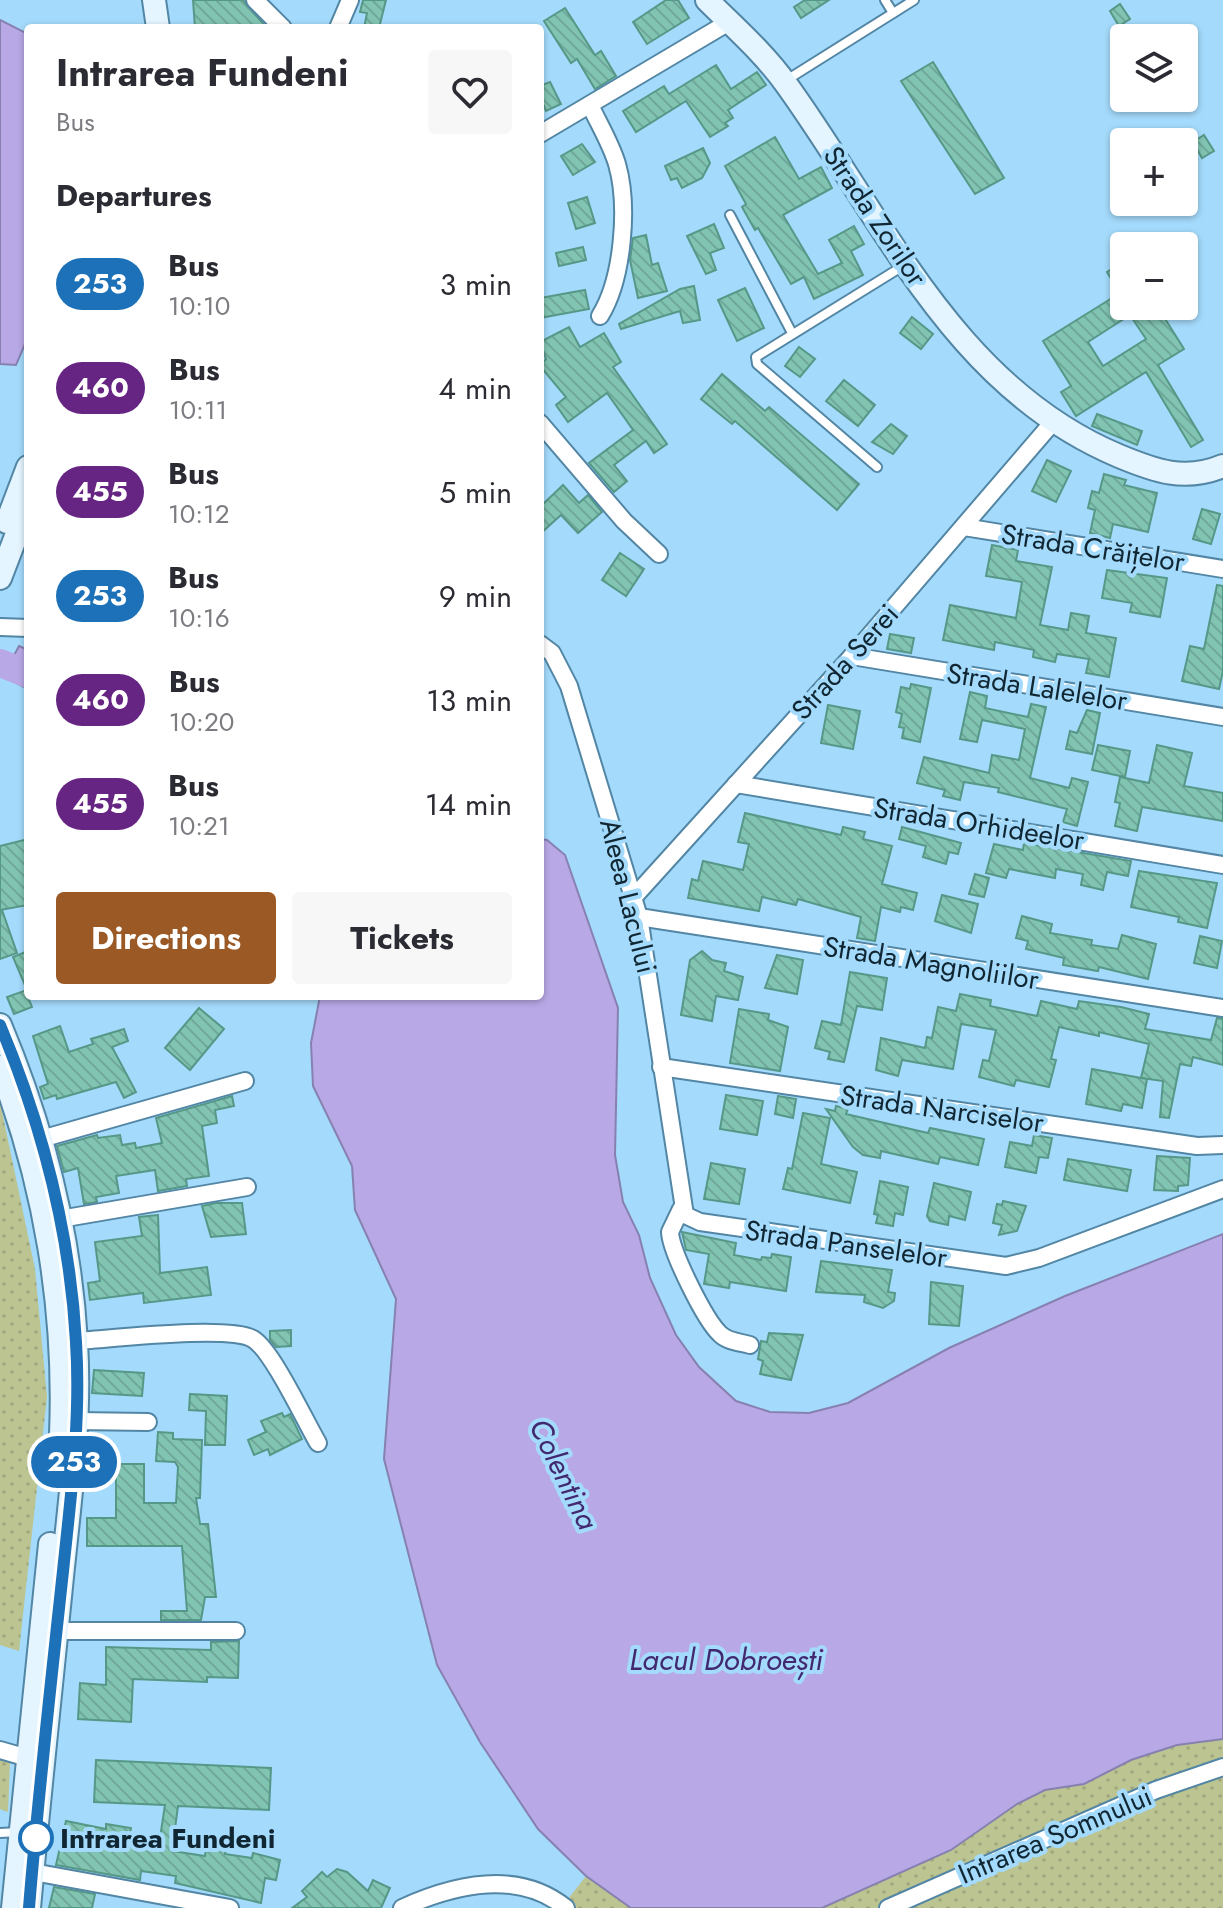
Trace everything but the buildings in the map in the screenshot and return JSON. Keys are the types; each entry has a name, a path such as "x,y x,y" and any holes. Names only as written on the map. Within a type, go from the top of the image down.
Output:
{"main road":[{"path":"154,0 157,24"},
{"path":"166,0 169,24"},
{"name":"Strada Zorilor","path":"707,0 784,81 944,317 990,372 1053,422 1097,447 1173,475 1198,475 1223,466"},
{"path":"0,539 24,477"},
{"path":"0,578 24,515"},
{"path":"0,1025 41,1139 60,1219 76,1341 76,1421 33,1872 14,1905"},
{"path":"0,1067 42,1208 61,1342 59,1451 28,1758 10,1833 14,1905"}],"street":[{"path":"255,0 279,24"},
{"path":"340,24 350,0"},
{"path":"544,132 591,107 729,22"},
{"path":"591,107 617,165 622,200 614,290 600,316"},
{"name":"Strada Serei","path":"633,898 852,656 1053,422"},
{"path":"544,428 624,521 659,554"},
{"name":"Strada Crăițelor","path":"964,527 1223,569"},
{"path":"0,627 24,628"},
{"name":"Aleea Lacului","path":"544,647 552,653 569,686 639,917 681,1209 670,1232 676,1253 713,1326 729,1340 750,1345"},
{"name":"Strada Lalelelor","path":"852,656 1223,717"},
{"name":"Strada Orhideelor","path":"736,784 1223,865"},
{"name":"Strada Magnoliilor","path":"639,917 1223,1008"},
{"name":"Strada Narciselor","path":"661,1067 1197,1146 1223,1145"},
{"path":"41,1139 245,1081"},
{"path":"60,1219 247,1187"},
{"name":"Strada Panselelor","path":"681,1209 685,1215 700,1222 995,1266 1016,1265 1223,1189"},
{"path":"76,1341 224,1333 254,1340 268,1355 318,1443"},
{"path":"76,1421 148,1422"},
{"path":"57,1631 236,1631"},
{"path":"0,1750 28,1758"},
{"name":"Intrarea Somnului","path":"888,1908 1156,1790 1223,1767"},
{"path":"33,1872 230,1908"},
{"path":"402,1908 437,1895 506,1882 543,1892 566,1908"}],"lane":[{"path":"885,0 893,13"},
{"path":"784,81 914,0"},
{"path":"730,215 792,333"},
{"path":"877,467 757,364 756,357 762,350 907,263"}],"green space":[{"path":"0,1102 35,1269 47,1397 19,1651 0,1645"},
{"path":"1223,1739 1223,1908 822,1908 951,1850 1017,1804 1045,1790 1084,1784 1131,1760 1177,1745"},
{"path":"0,1759 10,1763 8,1812 0,1809"},
{"path":"586,1876 631,1908 561,1908"}],"water":[{"path":"0,20 24,32 24,346 16,365 0,364"},
{"path":"19,646 24,648 24,687 3,676"},
{"name":"Lacul Dobroești","path":"544,840 547,840 565,855 618,1008 615,1155 623,1202 639,1235 650,1278 676,1335 699,1367 736,1401 770,1412 809,1413 848,1403 949,1348 1065,1296 1223,1234 1223,1739 1177,1745 1131,1760 1084,1784 1045,1790 1017,1804 951,1850 822,1908 631,1908 586,1876 538,1829 480,1742 437,1665 384,1459 396,1299 355,1210 352,1166 313,1086 311,1043 319,1000 544,1000"}],"waterway":[{"name":"Colentina","path":"0,663 24,672"}],"bus line":[{"name":"253","path":"0,1025 32,1113 57,1204 73,1307 77,1359 74,1454 29,1908"}],"place":[{"name":"Intrarea Fundeni","path":"36,1838"}]}
